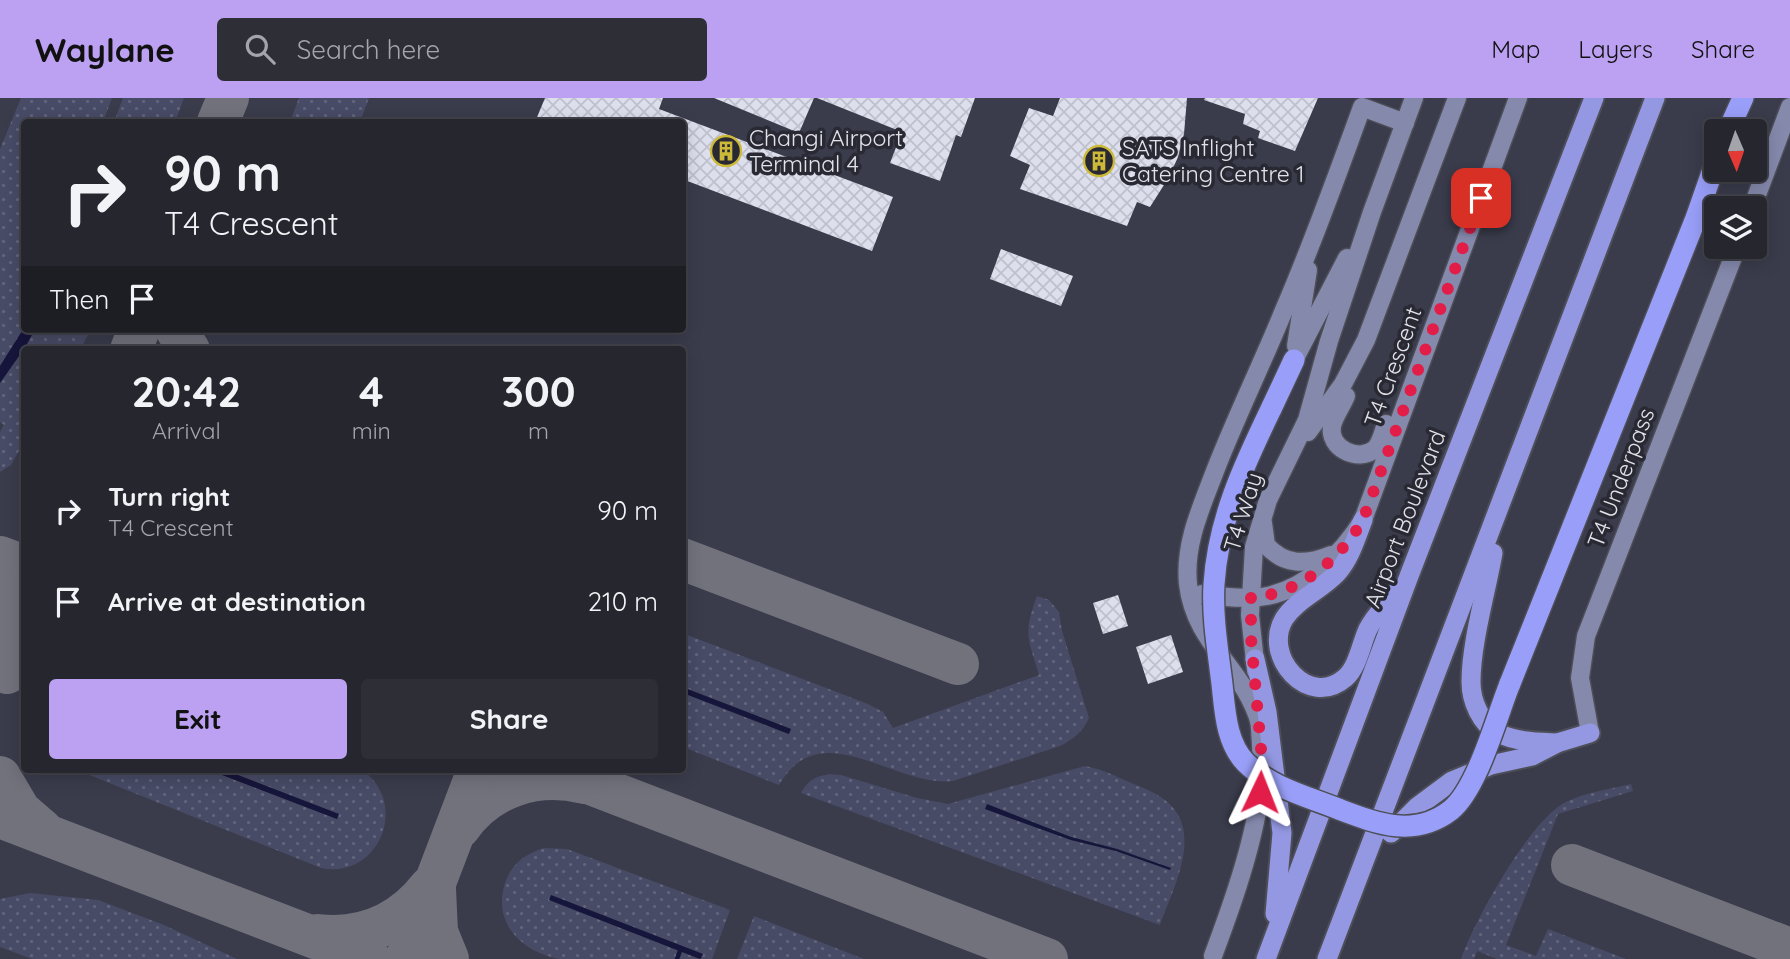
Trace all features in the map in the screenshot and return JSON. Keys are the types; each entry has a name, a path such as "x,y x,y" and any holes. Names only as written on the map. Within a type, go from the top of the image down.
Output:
{"highway":[{"name":"Airport Boulevard","path":"1266,959 1409,576 1594,98"},
{"path":"1328,959 1655,98"},
{"path":"1733,119 1743,98"},
{"path":"1294,360 1231,497 1219,545 1214,584 1215,627 1230,734 1245,762 1278,785 1372,822 1391,827 1422,824 1450,810 1471,785 1708,182"},
{"path":"1502,504 1474,661 1471,683 1474,700 1482,718 1496,732 1526,741 1557,743"},
{"path":"1363,520 1344,565 1284,620 1278,642 1283,663 1289,672 1297,679 1318,686 1337,683 1345,678 1354,664 1369,626 1409,576"},
{"path":"1255,659 1267,712 1282,833 1273,940"},
{"path":"1368,856 1417,807 1452,781 1492,765 1532,756 1557,743 1590,733"}],"main road":[{"name":"T4 Way","path":"1213,956 1250,841 1262,771 1250,615 1255,547 1268,500 1307,420 1329,341 1414,98"},
{"path":"1434,324 1392,407 1379,444 1371,452 1354,453 1343,450 1335,443 1332,428 1457,98"},
{"name":"T4 Crescent","path":"1188,586 1203,595 1251,597 1274,594 1297,585 1329,562 1346,545 1363,520 1518,98"},
{"path":"1260,724 1248,691 1210,642 1199,623 1188,586 1187,563 1195,524 1239,412 1312,245 1362,107 1405,123"},
{"path":"1757,196 1790,107"},
{"path":"1294,360 1372,212"},
{"path":"1294,360 1312,245"},
{"name":"T4 Underpass","path":"1590,733 1580,678 1586,636 1732,259"},
{"path":"1287,458 1328,407 1366,340"},
{"path":"1263,517 1262,531 1266,545 1284,560 1306,563 1329,556 1346,545"}],"shaded area":[{"path":"0,98 1790,98 1790,959 0,959"},
{"path":"21,98 112,98 104,119 21,119 21,333 0,366 0,149"},
{"path":"123,98 184,98 176,119 115,119"},
{"path":"299,98 369,98 361,119 291,119"},
{"path":"21,333 33,333 26,346 21,346 21,353 0,383 0,366"},
{"path":"33,333 89,333 82,346 26,346"},
{"path":"21,353 21,447 11,465 0,472 0,432 4,425 0,422 0,383"},
{"path":"1037,596 1049,600 1059,612 1062,631 1089,718 1077,735 1060,746 953,781 930,780 860,758 837,754 816,755 796,764 779,785 686,748 686,694 788,734 791,729 686,688 686,635 868,704 883,712 893,728 1039,675 1029,636 1030,619"},
{"path":"686,689 791,729 789,734 686,694"},
{"path":"1085,766 1111,774 1158,795 1177,813 1183,827 1184,843 1178,877 1160,925 801,793 813,779 823,775 841,775 917,798 948,804","holes":["985,809 1117,849 1170,870 1116,851 1071,840"]},
{"path":"84,773 217,773 337,819 338,814 233,773 365,773 376,784 384,801 385,819 381,836 372,851 359,862 341,869 321,868"},
{"path":"217,773 233,773 339,814 337,819"},
{"path":"1631,784 1633,791 1558,814 1506,945 1536,956 1548,929 1626,959 1497,959 1477,951 1474,959 1461,959 1491,896 1538,827 1568,801"},
{"path":"987,804 1071,837 1117,849 1171,868 1170,870 1116,851 1071,840 985,809"},
{"path":"544,848 567,849 730,910 712,959 701,959 703,955 551,896 550,900 700,959 559,959 523,943 514,935 503,913 504,887 518,862"},
{"path":"30,893 98,900 164,925 237,959 32,959 0,947 0,899"},
{"path":"551,895 703,954 700,959 549,900"},
{"path":"754,916 864,959 737,959"}],"building":[{"name":"Changi Airport Terminal 4","path":"545,98 663,98 659,109 686,119 536,119"},
{"path":"714,98 814,98 799,133"},
{"path":"817,98 975,98 961,137 956,135 940,181 890,163 902,132"},
{"name":"SATS Inflight Catering Centre 1","path":"1060,98 1187,98 1184,134 1169,177 1150,207 1137,202 1127,226 1020,189 1030,165 1010,156 1029,108 1053,116"},
{"path":"1318,98 1295,151 1258,138 1260,131 1243,124 1245,114 1204,100"},
{"name":"Changi Airport Terminal 4","path":"686,119 893,197 872,251 686,181"},
{"path":"1001,249 1073,276 1061,306 990,279"},
{"path":"1118,595 1128,626 1103,634 1093,603"},
{"path":"1171,635 1183,672 1148,684 1136,647"}],"waterway":[{"path":"677,959 681,948"}],"taxiway":[{"path":"219,119 228,98"},
{"path":"133,346 137,333"},
{"path":"178,333 187,346"},
{"path":"0,557 21,565"},
{"path":"686,561 958,664"},
{"path":"0,591 10,631 7,673"},
{"path":"406,959 477,773"},
{"path":"562,773 1047,959"},
{"path":"0,777 20,811 42,830"},
{"path":"459,828 484,802 514,786 548,779 584,783"},
{"path":"0,817 370,959"},
{"path":"1572,865 1790,949"},
{"path":"318,935 366,932 407,910 430,887"},
{"path":"435,889 437,932 448,959"}],"place":[{"name":"Changi Airport Terminal 4","path":"726,151"},
{"name":"SATS Inflight Catering Centre 1","path":"1099,161"}],"route":[{"path":"1260,792 1261,748 1251,638 1251,597 1281,592 1311,576 1346,545 1363,520 1481,198"}]}
